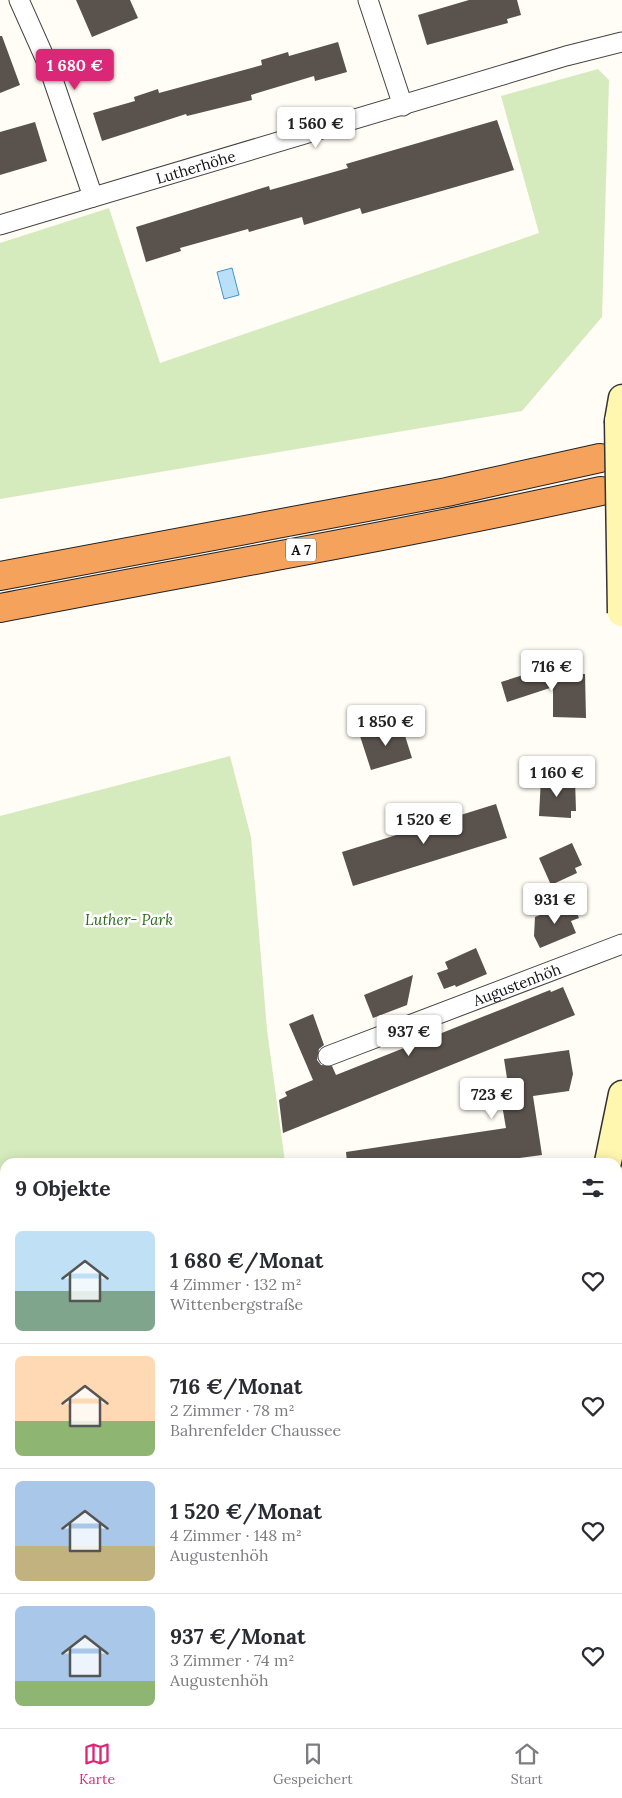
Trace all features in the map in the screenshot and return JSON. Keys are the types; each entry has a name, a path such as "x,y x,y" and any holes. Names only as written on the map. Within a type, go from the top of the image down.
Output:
{"highway":[{"name":"A 7","path":"0,576 447,492 600,458"},
{"name":"A 7","path":"0,608 312,548 449,524 601,491"}],"main road":[{"path":"620,410 621,621"},
{"path":"609,1158 622,1094"}],"street":[{"path":"19,0 48,65 93,197"},
{"path":"368,0 403,106"},
{"name":"Lutherhöhe","path":"0,225 566,56 622,42"},
{"name":"Augustenhöh","path":"328,1056 622,944"}],"green space":[{"path":"598,69 609,80 602,317 522,411 0,499 0,243 109,208 160,363 539,233 501,96"},
{"name":"Luther- Park","path":"230,756 251,837 267,1030 284,1158 0,1158 0,816"}],"water":[{"path":"232,268 239,295 224,299 217,272"}],"building":[{"path":"76,0 130,0 138,18 92,37"},
{"path":"469,0 517,0 521,15 507,19 508,23 427,45 418,15"},
{"path":"0,36 2,36 20,85 0,93"},
{"path":"338,42 347,72 315,81 314,76 251,95 252,100 187,116 186,114 102,141 93,113 135,101 134,97 158,89 159,93 262,65 261,60 288,52 289,56"},
{"path":"497,120 514,170 362,214 360,208 304,225 302,217 249,232 248,229 180,248 181,251 146,262 136,227 269,186 270,190 348,168 346,164"},
{"path":"35,122 47,161 0,175 0,132"},
{"path":"585,674 586,718 553,717 553,687 507,702 501,682 523,675"},
{"path":"401,723 412,758 371,770 360,736"},
{"path":"541,778 575,779 576,811 571,811 571,818 539,816"},
{"path":"496,804 507,838 353,886 342,852"},
{"path":"572,843 582,865 575,868 577,873 551,885 539,858"},
{"path":"572,902 579,918 571,921 576,933 540,948 534,936 535,917"},
{"path":"476,948 487,974 456,987 455,985 444,989 437,973 448,969 445,962"},
{"path":"413,975 407,1005 373,1018 364,995"},
{"path":"563,987 575,1015 283,1133 279,1100 287,1096 285,1092 313,1080 289,1024 313,1014 324,1045 319,1049 317,1060 321,1065 332,1066 336,1075 550,990 551,992"},
{"path":"569,1050 573,1074 569,1091 533,1096 542,1155 519,1158 347,1158 346,1152 506,1128 502,1105 511,1104 504,1059"}]}
